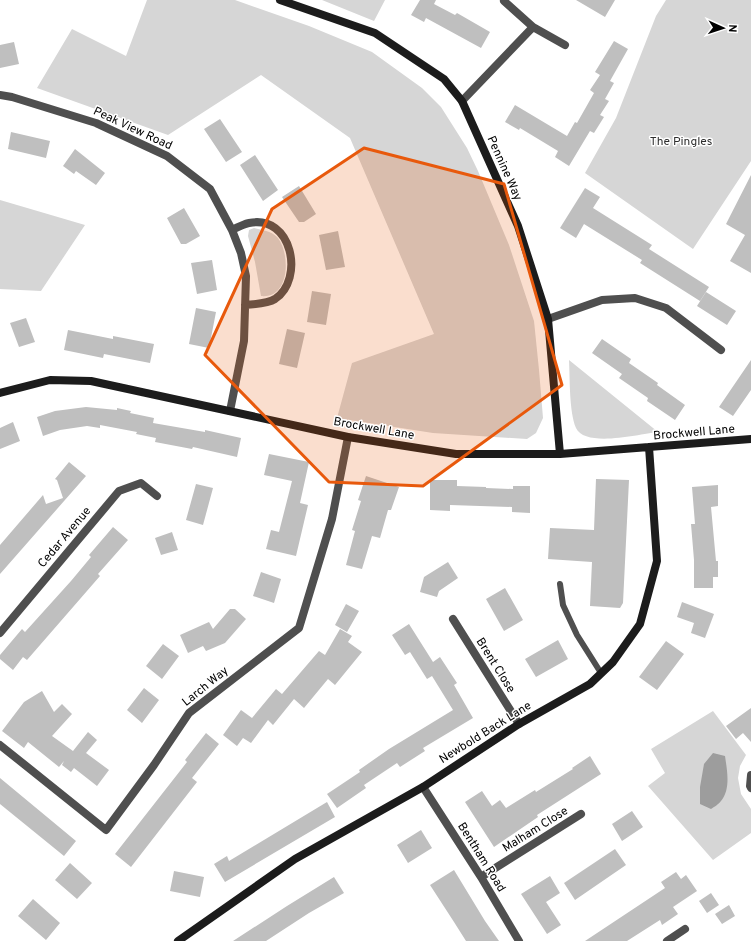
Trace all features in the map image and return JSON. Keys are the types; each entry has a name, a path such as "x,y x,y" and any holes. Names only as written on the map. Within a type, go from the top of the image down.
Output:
{"street":[{"name":"Pennine Way","path":"280,0 375,33 444,79 462,101 518,226 548,319 560,454"},
{"path":"504,1 532,27 565,45"},
{"path":"462,101 532,27"},
{"name":"Peak View Road","path":"0,95 12,97 96,123 167,156 210,189 232,230 241,252 246,276 244,341 230,411"},
{"path":"232,230 249,223 269,225 278,229 289,244 292,266 290,278 284,290 276,298 267,302 246,305"},
{"path":"548,319 602,300 635,298 666,308 721,350"},
{"name":"Brockwell Lane","path":"0,393 50,380 91,381 348,437 456,454 560,454 751,439"},
{"name":"Larch Way","path":"0,745 106,830 154,765 189,713 299,628 332,519 348,437"},
{"name":"Newbold Back Lane","path":"178,941 295,859 423,787 519,724 590,684 613,662 640,624 657,561 649,448"},
{"name":"Cedar Avenue","path":"0,633 119,491 141,483 157,496"},
{"name":"Brent Close","path":"453,619 519,724"},
{"path":"751,775 751,788"},
{"name":"Bentham Road","path":"423,787 481,877 519,941"},
{"name":"Malham Close","path":"481,877 581,814"},
{"path":"668,941 685,928"}],"lane":[{"path":"560,584 563,605 574,629 601,673"}],"highlighted area":[{"path":"364,148 504,184 562,385 423,486 329,482 205,355 272,209"}],"green space":[{"path":"147,0 235,0 309,26 372,52 422,88 441,107 467,148 478,171 509,245 534,321 543,418 536,433 527,439 433,433 337,418 352,363 434,334 350,138 261,75 168,135 37,88 72,29 126,56"},
{"path":"322,0 385,0 374,21"},
{"name":"The Pingles","path":"666,0 751,0 751,161 693,249 585,173 616,118 656,16"},
{"path":"0,200 85,225 41,291 0,289"},
{"path":"254,228 272,233 282,244 286,263 285,274 278,290 271,295 261,296 255,262 248,236 249,230"},
{"path":"569,360 658,432 601,439 581,434 576,428 572,413"},
{"path":"713,711 746,755 740,766 738,778 741,794 751,809 751,833 713,860 648,786 665,773 651,749"}],"shaded area":[{"path":"713,753 725,756 728,779 724,796 719,803 711,809 700,804 700,787 704,764"}],"building":[{"path":"420,0 436,0 434,4 455,15 457,13 490,32 481,48 426,18 424,22 411,15"},
{"path":"576,0 615,0 605,17"},
{"path":"614,41 628,49 610,81 614,83 605,99 609,101 600,115 604,117 594,133 590,131 569,166 555,157 558,151 520,128 519,130 505,122 515,105 567,136 575,122 577,123 594,93 590,90 600,75 595,72"},
{"path":"14,42 19,64 0,68 0,45"},
{"path":"220,119 242,152 226,162 204,129"},
{"path":"11,132 50,141 46,158 8,149"},
{"path":"75,149 105,173 96,185 76,171 74,174 63,166"},
{"path":"255,155 278,190 263,201 240,165"},
{"path":"751,175 751,273 730,261 745,235 726,224"},
{"path":"299,186 316,214 304,222 299,222 282,197"},
{"path":"585,188 600,197 593,208 652,245 649,249 709,287 700,301 640,263 642,260 584,224 576,238 560,228"},
{"path":"184,208 200,236 186,244 181,244 167,218"},
{"path":"338,231 345,267 326,270 319,235"},
{"path":"212,260 217,290 197,294 191,263"},
{"path":"312,291 331,294 326,325 307,322"},
{"path":"706,292 736,311 727,325 697,306"},
{"path":"196,308 216,312 209,348 189,344"},
{"path":"26,318 35,342 19,347 10,323"},
{"path":"287,329 305,333 297,368 279,364"},
{"path":"68,330 113,339 113,336 154,344 150,363 104,354 103,358 64,350"},
{"path":"602,339 631,359 629,363 658,383 657,385 685,405 675,420 647,401 648,398 619,378 622,374 592,353"},
{"path":"751,360 751,390 733,416 719,407"},
{"path":"86,407 117,410 117,408 131,411 130,413 154,418 153,423 205,432 205,430 241,438 237,457 193,447 192,449 155,442 156,438 136,434 137,432 100,425 100,428 87,426 60,430 43,436 37,417 55,411"},
{"path":"13,422 20,441 0,449 0,428"},
{"path":"269,454 309,462 300,503 308,505 296,556 266,549 271,530 279,532 292,481 264,475"},
{"path":"69,462 86,476 0,574 0,545 43,495 46,504 63,498 57,480 55,479"},
{"path":"366,476 399,487 391,510 388,510 380,538 372,536 362,569 346,565 355,531 352,530 361,501 358,500"},
{"path":"596,479 629,480 623,603 620,608 590,606 592,562 548,559 550,528 594,530"},
{"path":"430,480 457,480 457,486 486,488 513,489 513,486 530,486 530,513 512,512 512,507 450,505 450,511 430,510"},
{"path":"196,484 213,488 203,525 186,520"},
{"path":"718,485 718,506 711,507 716,561 718,561 718,577 713,577 713,588 694,588 694,560 691,524 695,524 692,487"},
{"path":"113,527 128,540 98,574 100,576 27,660 23,657 13,670 0,659 0,655 22,629 25,632 71,581 91,557 89,555"},
{"path":"172,532 178,550 161,555 155,538"},
{"path":"448,562 458,578 439,591 437,597 420,592 424,577"},
{"path":"261,572 281,579 274,603 253,596"},
{"path":"505,588 523,620 504,631 486,599"},
{"path":"682,602 714,614 705,638 691,633 694,623 677,617"},
{"path":"346,604 359,611 347,632 335,625"},
{"path":"230,609 235,609 246,619 225,643 206,651 203,646 188,653 180,635 209,622 213,629"},
{"path":"409,624 433,662 440,657 457,683 454,685 473,718 423,748 425,751 400,767 397,763 364,785 366,788 337,808 327,794 360,772 359,770 389,749 453,710 432,676 427,679 410,652 405,655 392,635"},
{"path":"340,629 352,636 348,642 362,652 335,685 328,679 304,708 294,699 273,725 268,720 251,743 243,738 237,746 223,735 241,710 252,718 276,689 282,694 319,651 325,655"},
{"path":"558,640 568,659 536,677 525,659"},
{"path":"666,641 684,654 657,690 639,677"},
{"path":"163,644 179,656 162,679 146,666"},
{"path":"144,688 159,700 142,723 127,710"},
{"path":"42,691 54,712 62,704 72,714 52,736 73,751 88,732 97,740 86,753 109,770 97,786 74,768 71,772 62,765 64,761 59,767 28,742 24,748 2,731 24,702"},
{"path":"751,708 751,742 743,733 736,739 726,726"},
{"path":"206,733 219,744 192,778 197,782 131,867 115,854 187,762 185,760"},
{"path":"590,756 601,774 537,815 538,817 494,847 465,802 482,791 492,806 500,800 506,808 535,790 536,792 573,769 572,768"},
{"path":"0,778 76,841 64,856 0,804"},
{"path":"327,802 335,817 225,882 214,864 227,856 229,861"},
{"path":"632,811 643,827 622,841 612,824"},
{"path":"421,830 432,848 408,863 397,845"},
{"path":"615,849 626,865 575,900 564,883"},
{"path":"70,863 92,883 77,899 55,880"},
{"path":"454,870 499,941 466,941 430,885"},
{"path":"174,871 204,877 200,897 170,891"},
{"path":"676,872 681,879 686,875 697,891 673,907 678,914 662,925 660,920 627,941 585,941 665,888 661,882"},
{"path":"550,876 560,893 546,902 561,925 547,934 521,894"},
{"path":"334,877 344,893 309,913 266,941 233,941 287,906"},
{"path":"711,893 719,905 707,913 699,901"},
{"path":"33,899 60,923 46,940 18,916"},
{"path":"729,905 735,916 722,924 715,914"}]}
